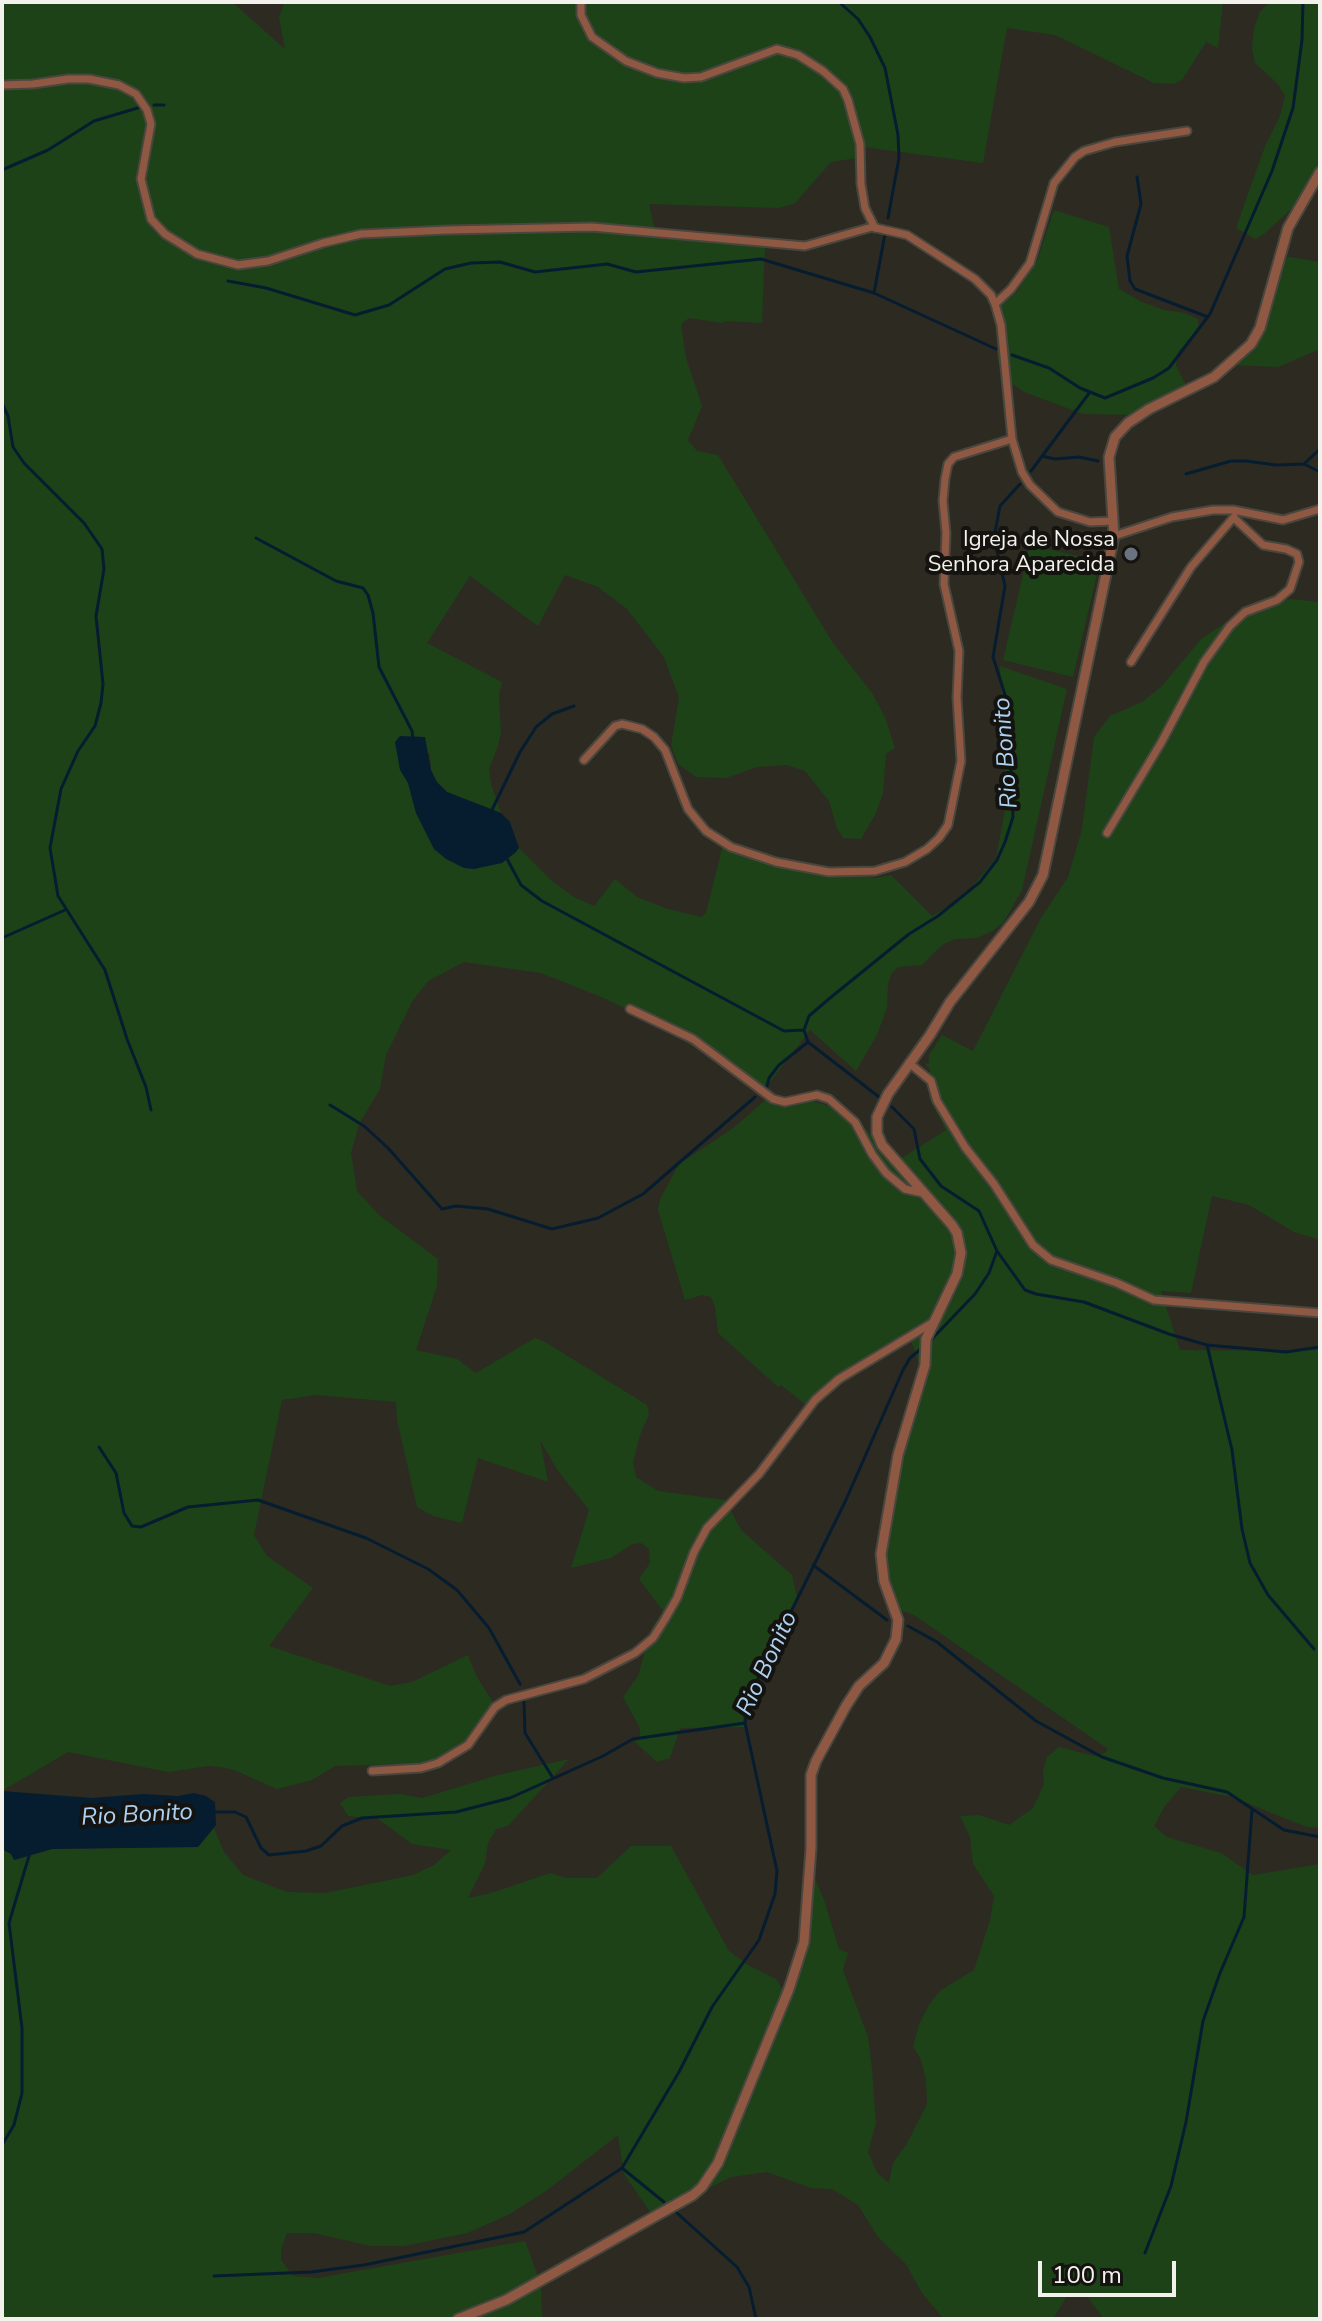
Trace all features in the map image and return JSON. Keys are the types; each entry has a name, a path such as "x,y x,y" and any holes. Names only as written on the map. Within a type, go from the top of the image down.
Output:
{"street":[{"path":"581,2 585,28 598,43 626,61 657,73 684,78 701,77 777,49 798,55 823,71 843,89 848,100 860,144 865,208 875,228"},
{"path":"2,85 89,79 119,85 136,94 147,110 151,124 141,179 151,219 165,234 197,254 238,265 268,261 361,234 543,226 592,227 805,246 875,228 907,235 975,279 995,304 1001,325 1012,439 1022,472 1048,504 1072,518 1090,522 1113,521"},
{"path":"995,304 1011,289 1030,263 1054,183 1075,157 1084,151 1115,142 1187,131"},
{"path":"458,2319 506,2300 693,2195 702,2187 718,2163 789,1989 804,1942 811,1848 811,1775 822,1748 846,1706 859,1686 884,1663 896,1639 898,1620 882,1573 881,1554 898,1455 925,1365 926,1344 932,1323 957,1274 961,1253 952,1225 882,1145 876,1126 877,1117 909,1063 958,992 1029,902 1043,875 1114,536 1109,457 1115,437 1142,414 1214,377 1251,344 1260,328 1288,228 1320,172"},
{"path":"584,760 615,726 622,724 642,729 665,750 688,809 706,831 731,847 776,862 829,872 875,871 905,862 927,849 948,825 961,761 957,698 959,651 944,584 945,479 948,464 954,457 1012,439"},
{"path":"1114,536 1172,517 1213,510 1283,520 1320,509"},
{"path":"1131,662 1191,567 1234,514"},
{"path":"1107,833 1161,743 1198,672 1223,635 1245,612 1277,600 1290,589 1299,562 1297,554 1263,545 1234,514"},
{"path":"630,1009 693,1039 773,1099 785,1102 817,1095 829,1099 855,1122 886,1173 905,1189 923,1193"},
{"path":"909,1063 931,1081 937,1101 965,1147 994,1184 1033,1245 1051,1260 1117,1283 1154,1300 1320,1313"},
{"path":"372,1771 421,1768 438,1763 468,1745 495,1707 506,1700 584,1679 635,1653 653,1638 665,1619 707,1528 759,1474 815,1400 839,1379 932,1323"}],"green space":[{"path":"2,2 232,2 285,49 279,17 285,2 1223,2 1218,48 1206,42 1182,80 1173,84 1154,83 1055,35 1007,28 983,163 856,146 857,158 831,162 795,203 779,208 649,204 658,234 762,239 765,247 762,323 721,323 689,318 681,324 686,358 702,406 688,440 697,451 718,455 833,643 872,693 885,717 895,748 886,754 883,793 861,839 843,838 829,801 805,771 786,765 757,767 726,778 696,777 678,764 671,745 679,698 664,657 627,609 598,587 565,575 538,626 470,576 427,643 502,682 499,696 501,732 489,769 501,813 447,792 431,770 430,753 400,767 416,813 434,848 515,853 519,848 551,880 574,897 594,906 615,879 637,897 701,917 706,913 723,844 753,855 757,861 876,878 891,875 932,916 965,895 996,858 1006,804 1000,666 1067,689 1022,890 1003,923 994,930 977,938 955,939 942,945 922,965 898,967 892,973 888,984 887,1008 877,1035 856,1071 810,1030 763,1091 659,1025 606,999 541,973 464,962 428,981 412,1002 386,1055 380,1089 359,1124 351,1153 357,1191 379,1215 438,1259 437,1286 416,1350 457,1359 476,1373 535,1338 545,1342 647,1405 649,1414 633,1462 636,1477 658,1491 725,1500 741,1530 792,1575 797,1597 742,1709 744,1727 680,1728 670,1758 657,1762 635,1742 640,1738 640,1728 623,1697 638,1676 651,1630 663,1611 639,1579 650,1563 649,1549 641,1543 632,1544 611,1558 571,1568 589,1510 558,1471 540,1440 548,1482 478,1458 462,1523 433,1516 417,1507 397,1420 396,1402 316,1395 282,1400 254,1535 267,1556 313,1588 269,1646 390,1686 412,1682 468,1655 493,1702 471,1745 454,1758 432,1763 335,1766 312,1780 277,1789 221,1767 168,1772 68,1752 2,1791"},
{"path":"1269,2 1320,2 1320,175 1298,203 1255,239 1236,228 1285,96 1278,84 1255,63 1252,48 1254,28 1260,12"},
{"path":"1054,210 1109,227 1119,289 1142,302 1198,319 1198,329 1178,352 1176,366 1186,385 1137,415 1083,414 1024,392 1006,379 997,358 997,303 1016,293 1037,261"},
{"path":"1289,257 1320,262 1320,349 1278,367 1230,365 1262,322 1275,263"},
{"path":"1030,545 1100,561 1073,677 1003,660"},
{"path":"1290,599 1320,602 1320,1240 1294,1232 1249,1205 1212,1196 1191,1293 1161,1291 1180,1350 1320,1349 1320,1828 1307,1827 1232,1797 1181,1787 1154,1826 1167,1837 1221,1853 1253,1875 1320,1864 1320,2319 1104,2319 1085,2294 1069,2293 1053,2319 944,2319 922,2293 906,2264 878,2237 858,2205 832,2189 811,2188 767,2172 731,2177 653,2216 624,2174 618,2135 546,2191 508,2215 467,2233 404,2246 371,2246 313,2233 287,2233 281,2250 281,2260 293,2276 318,2278 525,2241 541,2285 542,2319 2,2319 2,1849 15,1860 52,1849 198,1847 214,1828 224,1852 243,1875 287,1892 325,1893 413,1875 434,1865 451,1850 412,1844 378,1819 348,1816 340,1803 349,1797 400,1794 422,1798 498,1775 569,1759 508,1826 496,1829 488,1843 485,1864 468,1898 550,1873 565,1878 597,1878 631,1846 671,1846 729,1951 776,1979 783,1990 796,1968 809,1884 814,1876 839,1949 848,1953 843,1970 868,2037 872,2069 876,2123 868,2152 877,2173 889,2183 893,2163 927,2104 926,2080 921,2060 913,2046 919,2025 941,1990 974,1970 990,1920 994,1896 973,1864 970,1837 960,1816 979,1815 1009,1825 1033,1808 1044,1784 1043,1770 1047,1757 1059,1747 1094,1756 1108,1749 914,1615 889,1606 883,1562 919,1363 910,1338 842,1376 806,1405 781,1385 778,1387 718,1333 711,1297 702,1295 685,1300 658,1209 660,1199 679,1164 732,1129 769,1097 802,1098 842,1110 858,1120 894,1163 946,1130 929,1098 930,1070 925,1064 929,1063 929,1055 942,1035 973,1051 1041,918 1068,877 1082,829 1094,737 1110,716 1142,702 1161,687 1201,639 1234,617"}],"water":[{"path":"400,736 425,737 431,770 447,792 501,813 510,822 519,848 515,853 502,863 474,869 464,868 446,859 434,849 400,770 395,742"},
{"path":"2,1791 92,1798 194,1793 215,1802 216,1825 198,1847 52,1849 14,1860 2,1849"}],"waterway":[{"path":"839,2 858,19 885,68 898,135 899,158 888,218"},
{"name":"Rio Bonito","path":"1012,355 1049,368 1080,388 1105,398 1169,368 1210,314 1272,171 1293,108 1302,40 1303,2"},
{"path":"154,105 164,105"},
{"path":"2,170 48,150 94,121 141,107"},
{"path":"1137,177 1141,204 1127,256 1130,281 1135,289 1208,317"},
{"path":"874,293 885,234"},
{"path":"228,281 266,288 355,315 389,305 445,269 471,263 500,262 535,272 607,264 636,272 761,259 874,293 996,349"},
{"name":"Rio Bonito","path":"1031,471 1090,392"},
{"path":"2,403 8,416 13,447 24,463 84,523 102,549 104,569 96,616 103,684 101,703 95,726 78,751 61,789 50,848 58,896 105,970 146,1087 151,1110"},
{"path":"1305,463 1320,449"},
{"path":"1042,456 1098,461"},
{"path":"1186,474 1231,461 1304,464 1320,472"},
{"name":"Rio Bonito","path":"879,1097 808,1042 804,1030 809,1016 830,998 980,882 997,860 1005,842 1013,817 1010,750 1006,698 993,657 1005,586 994,538 1000,506 1020,484"},
{"path":"256,538 336,581 363,588 373,613 379,667 412,731 413,739"},
{"path":"491,812 520,752 536,727 552,714 574,706"},
{"path":"506,857 521,885 542,901 784,1031 804,1030"},
{"path":"2,938 65,910"},
{"path":"767,1086 779,1065 808,1042"},
{"path":"330,1105 364,1126 388,1148 442,1209 456,1206 488,1209 552,1229 598,1218 643,1194 755,1097"},
{"path":"892,1107 914,1129 920,1159 941,1186 979,1211 997,1251 1025,1290 1084,1302 1207,1345 1286,1352 1320,1347"},
{"name":"Rio Bonito","path":"929,1342 975,1294 989,1273 997,1251"},
{"path":"1207,1345 1232,1450 1242,1529 1250,1563 1268,1595 1314,1649"},
{"path":"214,2276 311,2272 364,2265 524,2232 622,2168 679,2072 712,2007 759,1940 775,1894 777,1871 745,1723 750,1695 845,1502 903,1370 910,1358 923,1347"},
{"path":"99,1447 116,1473 124,1513 132,1526 141,1527 188,1507 258,1500 366,1538 428,1569 457,1590 489,1628 520,1684"},
{"path":"813,1565 887,1620"},
{"path":"908,1626 937,1642 1036,1721 1102,1757 1163,1778 1227,1792 1284,1830 1320,1837"},
{"path":"524,1702 525,1733 553,1778"},
{"name":"Rio Bonito","path":"216,1812 235,1812 246,1817 261,1848 269,1855 306,1851 321,1846 342,1826 362,1818 456,1812 510,1798 633,1739 745,1723"},
{"path":"1145,2253 1171,2186 1186,2122 1203,2021 1244,1917 1252,1810"},
{"path":"2,2145 14,2125 22,2093 22,2028 9,1923 29,1856"},
{"path":"622,2168 664,2202"},
{"path":"677,2213 737,2267 749,2287 756,2319"}],"place":[{"name":"Igreja de Nossa Senhora Aparecida","path":"1131,554"}]}
